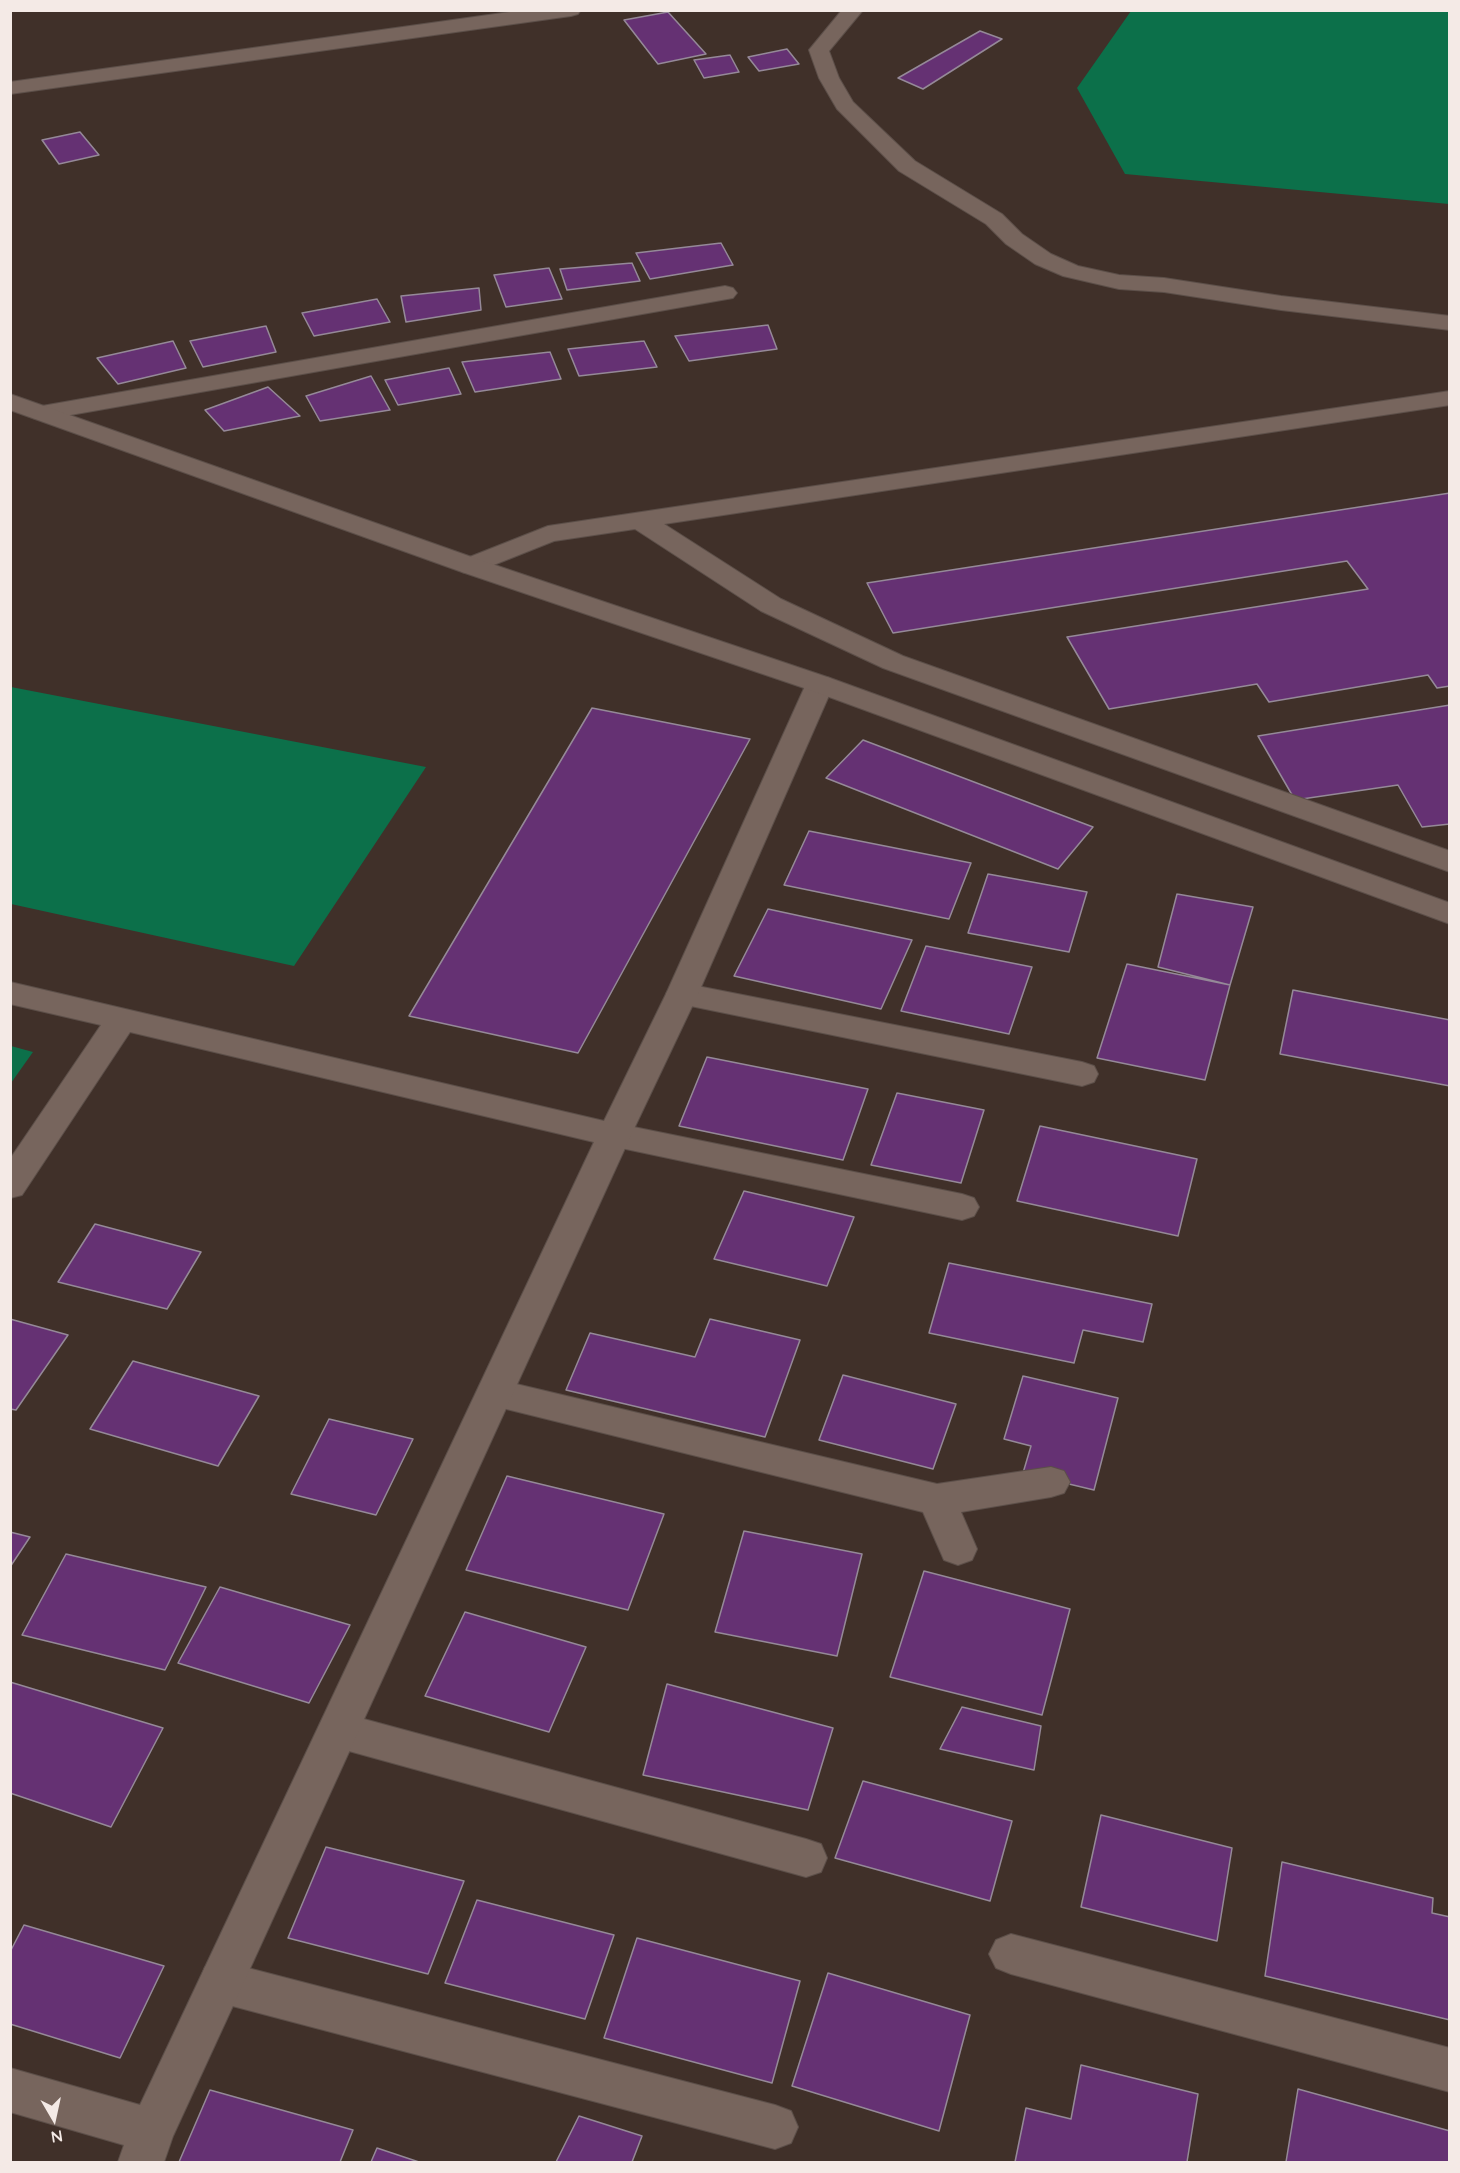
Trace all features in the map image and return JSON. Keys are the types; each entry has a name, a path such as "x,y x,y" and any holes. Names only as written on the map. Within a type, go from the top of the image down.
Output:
{"street":[{"path":"10,88 571,10"},
{"path":"853,10 819,50 829,78 843,105 895,152 907,166 994,219 1014,239 1043,258 1071,271 1119,282 1164,285 1281,303 1449,323"},
{"path":"42,413 725,293"},
{"path":"471,566 548,534 1449,398"},
{"path":"10,401 471,566 820,684 1449,914"},
{"path":"638,519 771,605 893,662 1057,719 1449,862"},
{"path":"10,2090 147,2147 221,1982 614,1135 682,994 820,684"},
{"path":"10,993 614,1135 962,1207"},
{"path":"682,994 1082,1074"},
{"path":"10,1186 121,1020"},
{"path":"495,1393 937,1500 1051,1482"},
{"path":"937,1500 958,1549"},
{"path":"338,1730 806,1858"},
{"path":"1011,1954 1449,2070"},
{"path":"221,1982 775,2127"}],"green space":[{"path":"1131,11 1449,11 1449,204 1125,174 1077,88"},
{"path":"11,687 426,767 294,966 11,904"},
{"path":"10,1046 33,1052 11,1083"}],"building":[{"path":"668,12 706,54 658,64 624,20"},
{"path":"980,31 1002,39 923,89 898,78"},
{"path":"787,49 799,64 759,71 748,57"},
{"path":"730,55 739,72 704,78 694,60"},
{"path":"80,132 99,155 59,164 42,140"},
{"path":"721,243 733,265 650,279 636,253"},
{"path":"632,263 640,281 567,290 560,269"},
{"path":"549,268 562,299 506,307 494,275"},
{"path":"479,288 481,310 406,322 401,296"},
{"path":"377,299 390,322 314,336 302,313"},
{"path":"768,325 777,349 689,361 675,336"},
{"path":"266,326 276,352 203,367 190,341"},
{"path":"173,341 186,368 118,384 97,358"},
{"path":"644,341 657,367 579,376 568,349"},
{"path":"550,352 561,379 475,392 462,362"},
{"path":"449,368 461,394 398,405 385,380"},
{"path":"371,376 390,410 320,421 306,396"},
{"path":"268,387 300,416 224,431 205,410"},
{"path":"1450,493 1450,686 1437,688 1428,675 1269,702 1257,684 1109,709 1067,637 1368,589 1347,561 893,633 867,583"},
{"path":"1450,705 1450,824 1422,827 1398,785 1295,800 1258,736"},
{"path":"592,708 750,739 578,1053 409,1016"},
{"path":"863,740 1093,827 1058,869 826,778"},
{"path":"809,831 971,863 949,919 784,885"},
{"path":"988,874 1087,892 1069,952 968,933"},
{"path":"1177,894 1253,907 1230,985 1158,967"},
{"path":"768,909 912,940 881,1009 734,976"},
{"path":"926,946 1032,967 1009,1034 901,1011"},
{"path":"1127,964 1230,985 1205,1080 1097,1058"},
{"path":"1293,990 1450,1020 1450,1086 1280,1054"},
{"path":"707,1057 868,1089 843,1160 679,1126"},
{"path":"897,1093 984,1110 961,1183 871,1165"},
{"path":"1040,1126 1197,1159 1178,1236 1017,1201"},
{"path":"744,1191 854,1217 827,1286 714,1259"},
{"path":"95,1224 201,1252 167,1309 58,1282"},
{"path":"949,1263 1152,1304 1143,1342 1083,1330 1074,1363 929,1333"},
{"path":"10,1319 68,1335 16,1410 10,1409"},
{"path":"710,1319 800,1340 765,1437 566,1390 590,1333 695,1357"},
{"path":"133,1361 259,1396 218,1466 90,1429"},
{"path":"843,1375 956,1404 933,1469 819,1440"},
{"path":"1023,1376 1118,1398 1094,1490 1023,1473 1031,1446 1004,1439"},
{"path":"329,1419 413,1439 376,1515 291,1494"},
{"path":"507,1476 664,1514 628,1610 466,1570"},
{"path":"744,1531 862,1554 837,1656 715,1632"},
{"path":"10,1532 30,1537 10,1567"},
{"path":"66,1554 206,1587 165,1670 22,1635"},
{"path":"924,1571 1070,1609 1042,1715 890,1677"},
{"path":"220,1587 350,1625 309,1703 178,1663"},
{"path":"465,1612 586,1647 549,1732 425,1696"},
{"path":"10,1682 163,1728 111,1827 10,1793"},
{"path":"667,1684 833,1728 808,1810 643,1775"},
{"path":"962,1707 1041,1726 1034,1770 940,1749"},
{"path":"863,1781 1012,1821 990,1901 835,1858"},
{"path":"1101,1815 1232,1848 1217,1941 1081,1907"},
{"path":"326,1847 464,1881 428,1974 288,1938"},
{"path":"1282,1862 1433,1898 1432,1913 1450,1917 1450,2020 1265,1976"},
{"path":"477,1900 614,1935 585,2019 445,1983"},
{"path":"24,1925 164,1966 120,2058 10,2024 10,1952"},
{"path":"637,1938 800,1981 772,2083 604,2038"},
{"path":"828,1973 970,2015 939,2131 792,2086"},
{"path":"1081,2065 1198,2094 1187,2162 1015,2162 1026,2108 1071,2119"},
{"path":"1298,2089 1450,2131 1450,2162 1286,2162"},
{"path":"210,2090 353,2130 340,2162 179,2162"},
{"path":"579,2116 642,2136 632,2162 556,2162"},
{"path":"377,2148 419,2162 371,2162"}]}
